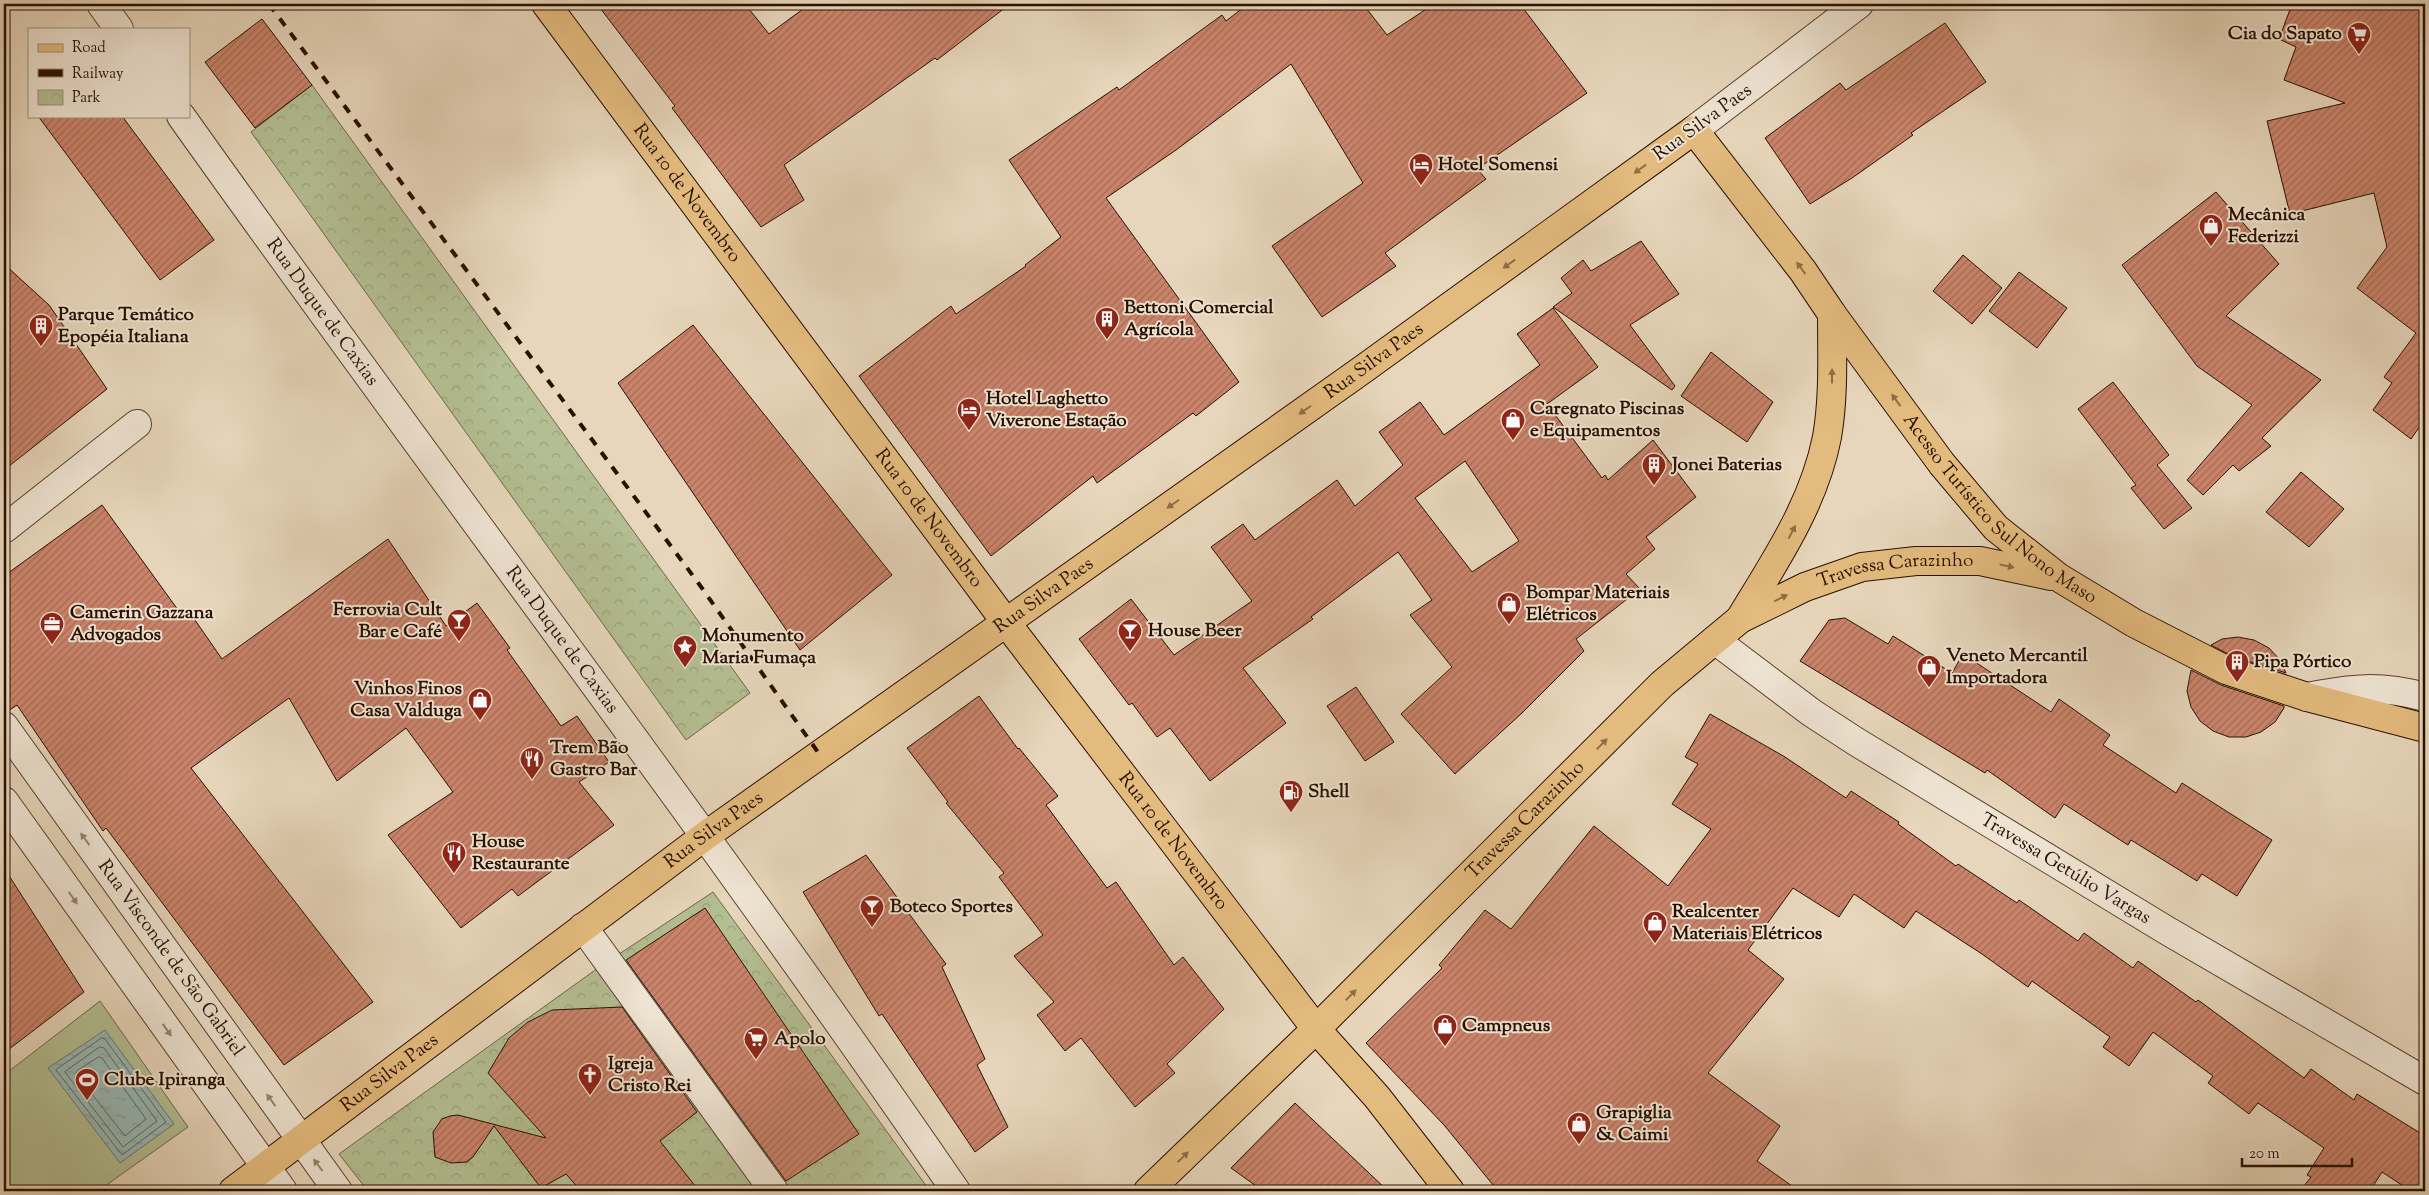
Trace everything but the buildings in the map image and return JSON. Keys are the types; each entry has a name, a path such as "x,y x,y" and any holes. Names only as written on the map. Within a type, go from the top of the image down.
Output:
{"main road":[{"name":"Rua 10 de Novembro","path":"546,4 1005,621 1316,1029 1378,1097 1450,1191"},
{"name":"Rua Silva Paes","path":"233,1191 705,836 1005,621 1362,370 1694,130"},
{"name":"Acesso Turístico Sul Nono Maso","path":"1694,130 1803,271 1832,314 1942,464 1996,528 2058,577 2134,623 2226,670 2308,697 2425,728"},
{"name":"Travessa Carazinho","path":"1740,619 1784,548 1804,509 1816,477 1827,437 1832,397 1832,314"},
{"name":"Travessa Carazinho","path":"1148,1191 1316,1029 1662,684 1740,619 1805,587 1862,568 1916,561 1980,561 2058,577"}],"street":[{"path":"101,4 118,28"},
{"name":"Rua Silva Paes","path":"1694,130 1859,4"},
{"name":"Rua Duque de Caxias","path":"182,118 291,271 705,836 956,1191"},
{"path":"4,529 137,424"},
{"name":"Travessa Getúlio Vargas","path":"1715,640 1812,713 1855,741 2166,930 2425,1082"},
{"path":"2308,697 2359,688 2379,688 2425,697"},
{"name":"Rua Visconde de São Gabriel","path":"4,726 299,1140 338,1191"},
{"path":"4,801 283,1191"},
{"path":"583,927 774,1191"}],"green space":[{"path":"312,85 750,693 686,740 251,132"},
{"path":"713,892 930,1191 368,1191 339,1154 598,968"},
{"name":"Clube Ipiranga","path":"100,1001 188,1127 98,1191 4,1191 4,1075"}],"water":[{"path":"105,1030 174,1124 120,1163 48,1068"}],"railway":[{"path":"269,4 699,584 820,755"}],"place":[{"name":"Cia do Sapato","path":"2359,55"},
{"name":"Hotel Somensi","path":"1421,186"},
{"name":"Mecânica Federizzi","path":"2211,247"},
{"name":"Bettoni Comercial Agrícola","path":"1107,340"},
{"name":"Parque Temático Epopéia Italiana","path":"41,347"},
{"name":"Hotel Laghetto Viverone Estação","path":"969,431"},
{"name":"Caregnato Piscinas e Equipamentos","path":"1513,441"},
{"name":"Jonei Baterias","path":"1654,486"},
{"name":"Bompar Materiais Elétricos","path":"1509,625"},
{"name":"Ferrovia Cult Bar e Café","path":"459,642"},
{"name":"Camerin Gazzana Advogados","path":"52,645"},
{"name":"House Beer","path":"1130,652"},
{"name":"Monumento Maria Fumaça","path":"685,668"},
{"name":"Pipa Pórtico","path":"2237,683"},
{"name":"Veneto Mercantil Importadora","path":"1929,688"},
{"name":"Vinhos Finos Casa Valduga","path":"480,721"},
{"name":"Trem Bão Gastro Bar","path":"532,780"},
{"name":"Shell","path":"1291,813"},
{"name":"House Restaurante","path":"454,874"},
{"name":"Boteco Sportes","path":"872,928"},
{"name":"Realcenter Materiais Elétricos","path":"1655,944"},
{"name":"Campneus","path":"1445,1047"},
{"name":"Apolo","path":"756,1060"},
{"name":"Igreja Cristo Rei","path":"590,1096"},
{"name":"Clube Ipiranga","path":"87,1101"},
{"name":"Grapiglia & Caimi","path":"1579,1145"}]}
